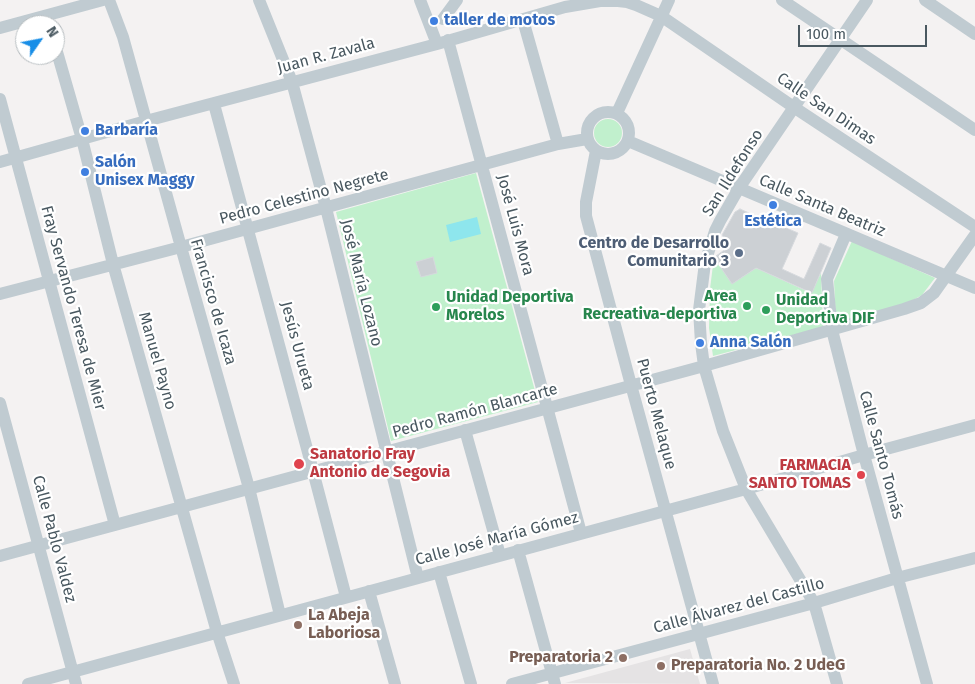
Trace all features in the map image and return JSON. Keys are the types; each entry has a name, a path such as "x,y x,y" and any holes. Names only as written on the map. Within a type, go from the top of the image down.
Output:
{"street":[{"path":"62,15 103,0"},
{"name":"Francisco de Icaza","path":"109,0 123,37 249,488 280,615"},
{"name":"José María Lozano","path":"259,0 292,82 326,208 418,578"},
{"name":"José Luis Mora","path":"420,0 442,42 482,165 581,533"},
{"path":"444,18 456,0"},
{"path":"618,113 669,0"},
{"path":"782,0 975,130"},
{"name":"San Ildefonso","path":"838,684 814,603 746,489 723,431 704,366 700,343 699,310 705,263 720,221 739,188 867,0"},
{"path":"925,0 975,34"},
{"name":"Juan R. Zavala","path":"0,162 523,20 566,4 627,2 661,16"},
{"name":"Calle San Dimas","path":"661,16 794,108 975,227"},
{"path":"523,20 558,144"},
{"path":"0,28 15,26"},
{"name":"Manuel Payno","path":"61,65 82,139 113,264 234,684"},
{"name":"Fray Servando Teresa de Mier","path":"0,99 116,525"},
{"name":"Jesús Urueta","path":"214,104 346,597"},
{"path":"610,111 618,113 628,125 630,133 628,141 618,152 604,154 596,151 587,139 586,131 589,123 594,116 601,112 610,111"},
{"name":"Pedro Celestino Negrete","path":"0,294 181,247 558,144 587,139"},
{"name":"Calle Santa Beatriz","path":"628,141 975,288"},
{"name":"Puerto Melaque","path":"596,151 586,202 586,216 713,684"},
{"name":"Calle Santo Tomás","path":"846,234 827,279 832,330 927,684"},
{"name":"Pedro Ramón Blancarte","path":"0,556 704,366 904,309 921,303 934,293 975,236"},
{"name":"Calle Pablo Valdez","path":"0,403 3,426 74,678"},
{"name":"Calle José María Gómez","path":"28,684 74,678 218,632 975,425"},
{"path":"465,430 500,555"},
{"path":"518,550 553,679"},
{"name":"Calle Álvarez del Castillo","path":"512,684 553,679 699,634 975,558"},
{"path":"439,572 471,684"},
{"path":"369,591 394,684"}],"shaded area":[{"name":"Preparatoria No. 2 UdeG","path":"690,649 700,684 565,683"}],"green space":[{"path":"608,119 618,123 622,133 618,143 608,147 598,143 594,133 598,123"},
{"name":"Unidad Deportiva Morelos","path":"476,173 538,402 391,441 336,212"},
{"path":"852,241 935,278 922,295 906,304 836,323 834,281"},
{"name":"Unidad Deportiva DIF","path":"714,257 732,283 756,268 811,293 821,273 823,327 713,356 709,328 710,289"}],"water":[{"path":"477,217 481,234 450,242 446,225"}],"building":[{"name":"Centro de Desarrollo Comunitario 3","path":"740,209 798,233 782,269 804,279 820,243 831,248 812,293 756,268 732,284 715,259 716,256 730,246 722,235 735,212"},
{"path":"433,257 437,273 421,277 416,262"}],"place":[{"name":"taller de motos","path":"434,21"},
{"name":"Barbaría","path":"85,131"},
{"name":"Salón Unisex Maggy","path":"85,172"},
{"name":"Estética","path":"773,205"},
{"name":"Centro de Desarrollo Comunitario 3","path":"739,253"},
{"name":"Area Recreativa-deportiva","path":"747,306"},
{"name":"Unidad Deportiva Morelos","path":"436,307"},
{"name":"Unidad Deportiva DIF","path":"766,310"},
{"name":"Anna Salón","path":"700,343"},
{"name":"Sanatorio Fray Antonio de Segovia","path":"299,464"},
{"name":"FARMACIA SANTO TOMAS","path":"861,475"},
{"name":"La Abeja Laboriosa","path":"298,625"},
{"name":"Preparatoria 2","path":"623,658"},
{"name":"Preparatoria No. 2 UdeG","path":"661,666"}]}
